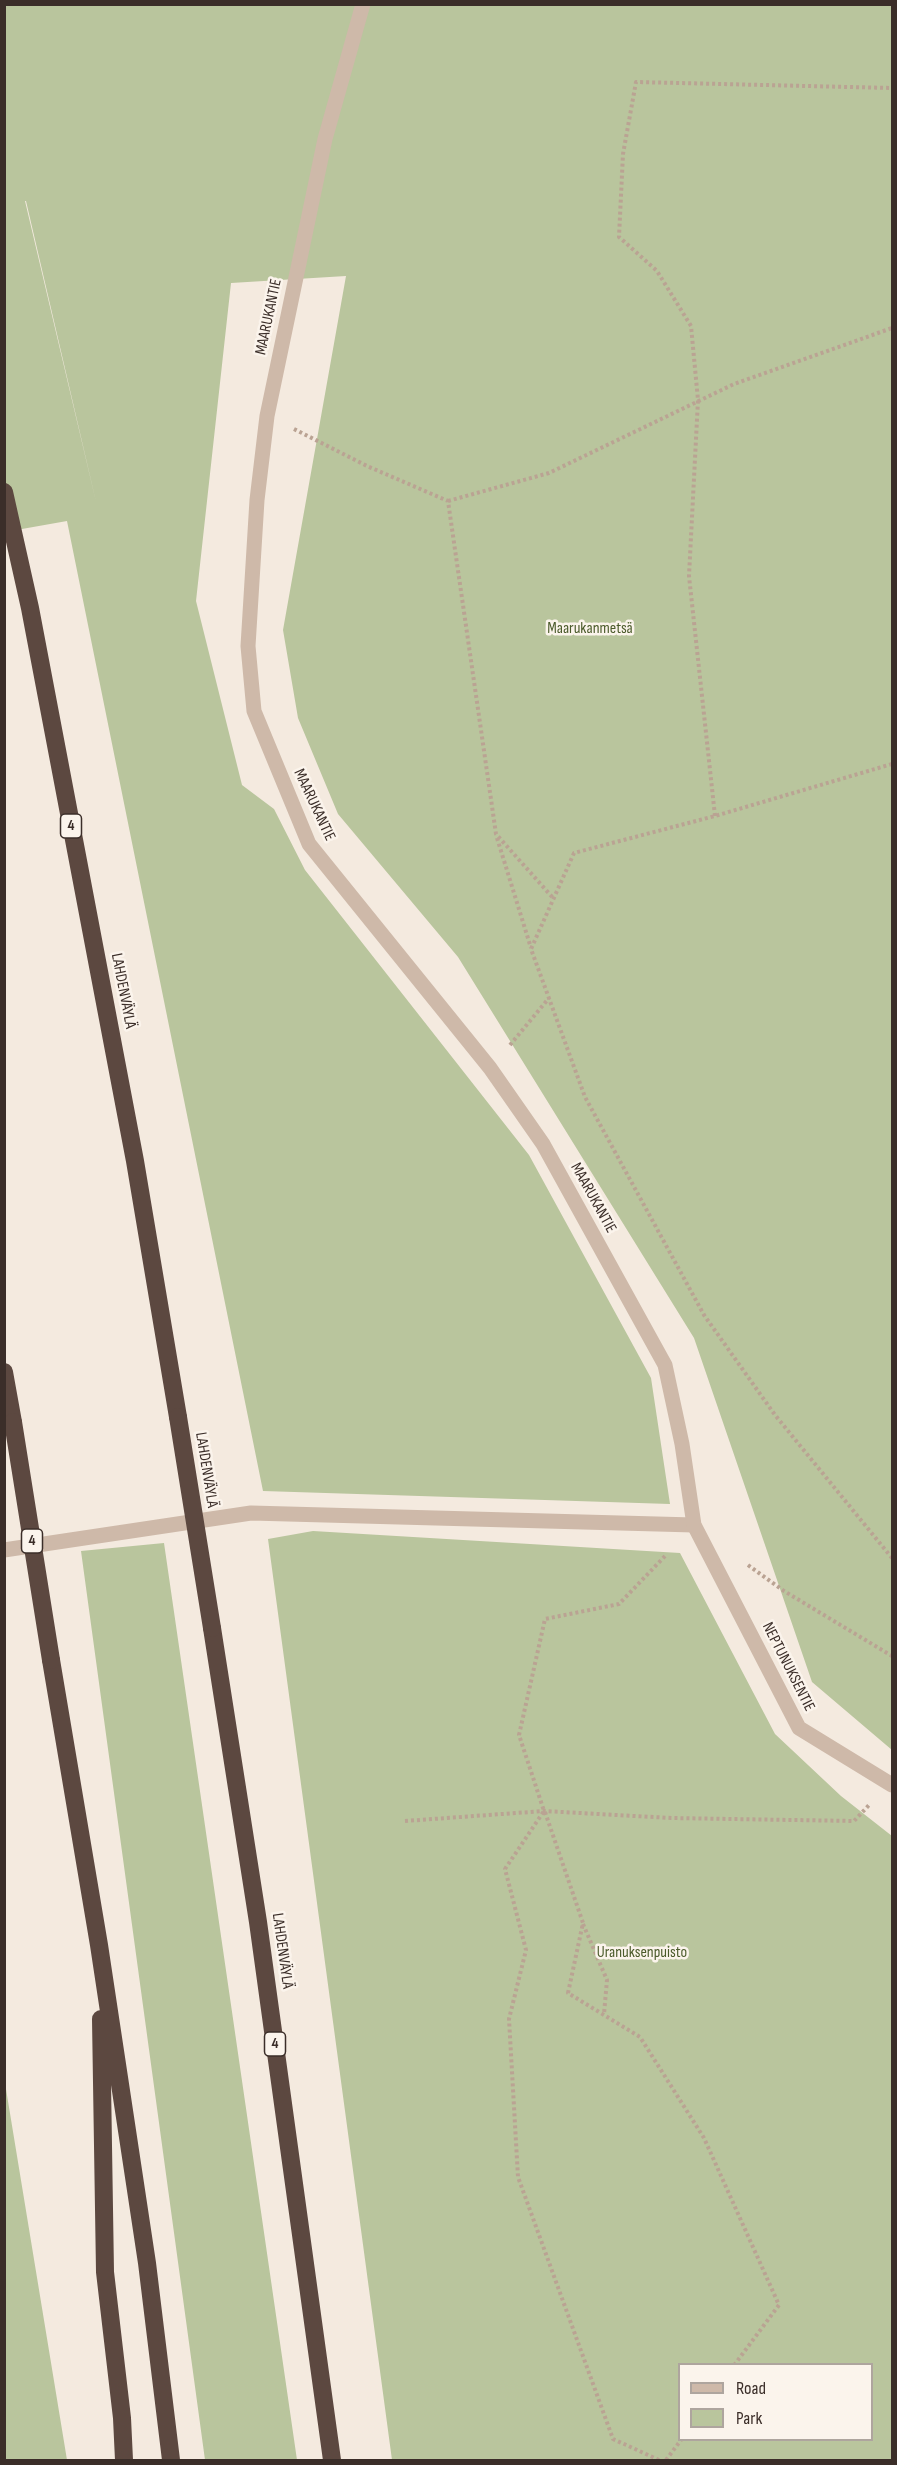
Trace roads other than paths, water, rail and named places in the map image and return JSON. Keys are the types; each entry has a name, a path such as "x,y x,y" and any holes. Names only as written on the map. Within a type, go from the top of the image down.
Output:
{"highway":[{"name":"LAHDENVÄYLÄ","path":"4,492 30,608 135,1161 178,1417 258,1922 332,2460"},
{"name":"4","path":"4,1372 99,1945 147,2263 171,2460"},
{"path":"99,1945 105,2272 122,2418 124,2460"}],"street":[{"name":"MAARUKANTIE","path":"363,4 325,139 267,416 257,500 248,646 254,711 309,844 490,1068 543,1144 665,1365 682,1444 694,1526"},
{"path":"4,1550 251,1513 694,1526"},
{"name":"NEPTUNUKSENTIE","path":"694,1526 799,1728 890,1784"}],"park label":[{"name":"Maarukanmetsä","path":"590,629"},
{"name":"Uranuksenpuisto","path":"642,1953"}]}
